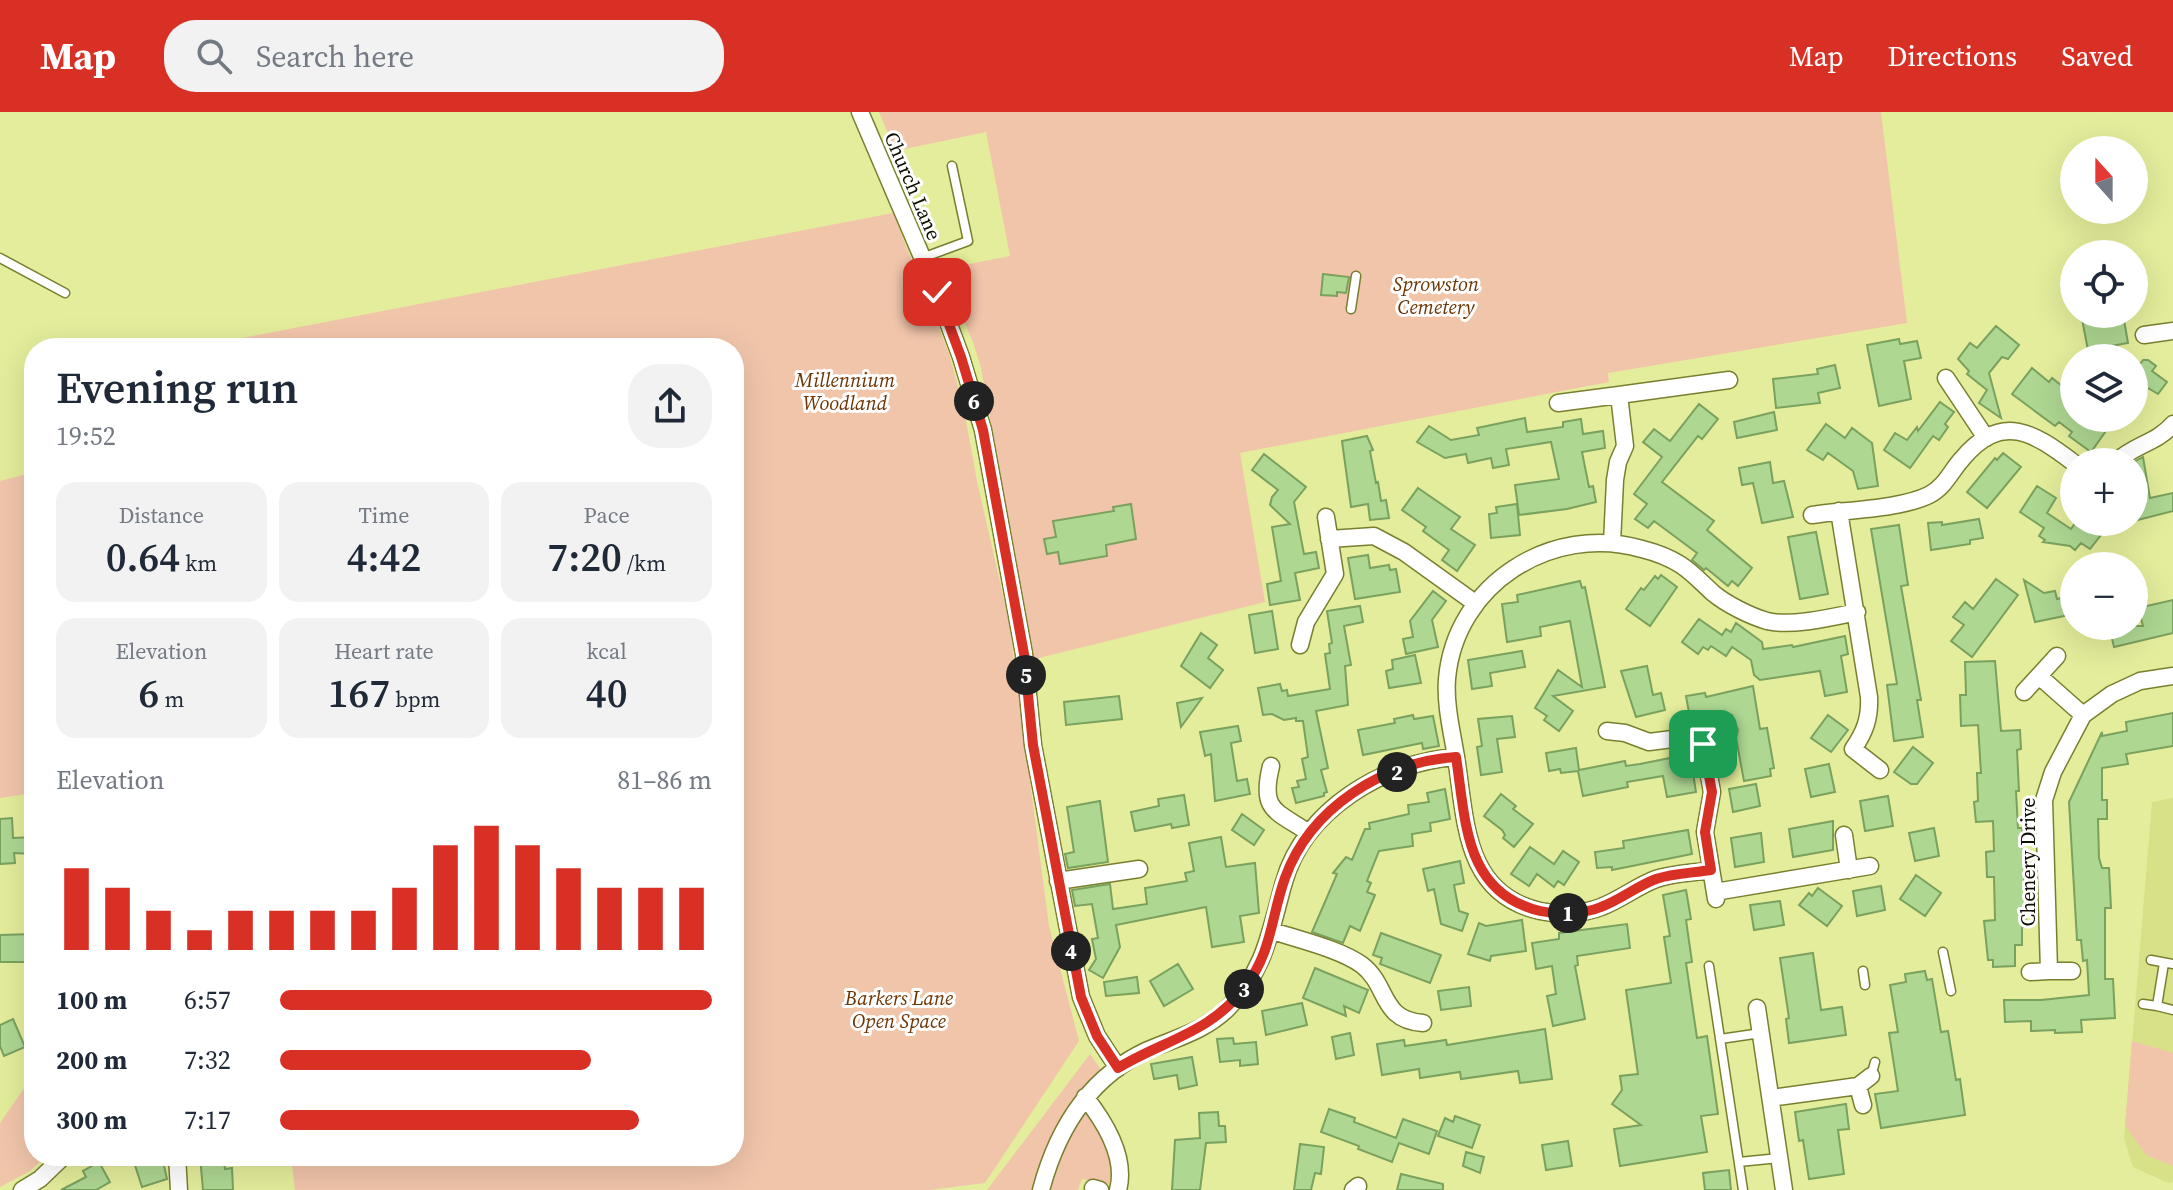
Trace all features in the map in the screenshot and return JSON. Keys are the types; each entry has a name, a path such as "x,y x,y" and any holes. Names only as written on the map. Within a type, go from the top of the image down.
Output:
{"street":[{"name":"Church Lane","path":"860,112 961,357 983,430 1024,654 1033,745 1081,997 1097,1036 1118,1068"},
{"path":"2144,335 2173,331"},
{"path":"1946,378 1986,438"},
{"path":"1558,403 1729,380"},
{"path":"1612,543 1615,480 1625,446 1619,395"},
{"path":"2132,448 2166,433 2173,424"},
{"path":"1812,515 1911,501 1931,495 1945,483 1962,458 1986,438 2002,432 2029,433 2060,454"},
{"path":"1839,511 1857,612 1870,716 1863,735 1853,749 1880,770"},
{"path":"1300,645 1306,622 1335,574 1326,517"},
{"path":"1329,539 1374,536 1404,552 1475,603"},
{"path":"1711,870 1659,878 1599,909 1574,913 1548,913 1521,907 1498,892 1480,871 1472,849 1448,710 1447,679 1465,618 1475,603 1514,568 1543,552 1569,544 1612,543 1641,548 1678,563 1715,595 1768,621 1828,618 1857,612"},
{"path":"2024,692 2057,656"},
{"path":"2039,676 2083,715"},
{"name":"Chenery Drive","path":"2049,971 2044,800 2053,772 2083,715 2112,694 2140,681 2173,676"},
{"path":"1607,731 1625,733 1649,742 1727,732"},
{"path":"1702,736 1712,792 1705,832 1715,896 1870,866"},
{"path":"1041,1190 1056,1142 1085,1097 1118,1068 1146,1051 1204,1027 1227,1009 1260,964 1273,931 1284,880 1295,856 1309,833 1330,809 1353,791 1381,778 1456,757"},
{"path":"1271,766 1265,790 1267,800 1274,810 1309,833"},
{"path":"1844,835 1849,870"},
{"path":"1058,881 1139,869"},
{"path":"1273,931 1350,958 1374,977 1393,1012 1408,1022 1423,1023"},
{"path":"2030,972 2072,971"},
{"path":"1757,1008 1784,1190"},
{"path":"1771,1098 1868,1074 1863,1105"},
{"path":"1085,1097 1106,1124 1120,1171 1118,1190"},
{"path":"22,1190 54,1166"},
{"path":"178,1166 179,1190"}],"lane":[{"path":"921,258 968,241 952,166"},
{"path":"0,258 65,293"},
{"path":"1351,309 1356,276"},
{"path":"1943,952 1951,991"},
{"path":"2151,960 2168,964 2157,1006"},
{"path":"1709,966 1743,1190"},
{"path":"1863,971 1865,985"},
{"path":"2143,1004 2173,1010"},
{"path":"1720,1039 1761,1033"},
{"path":"1739,1162 1779,1158"}],"shaded area":[{"path":"2173,798 2173,1182 2168,1183 2133,1167 2124,1139 2152,802"}],"green space":[{"name":"Sprowston Cemetery","path":"879,112 1881,112 1907,323 1608,373 1609,382 1240,453 1265,602 1031,660 1034,652 981,368 943,269 1010,256 986,132 895,151"},
{"name":"Barkers Lane Open Space","path":"893,213 949,354 963,404 1009,622 1049,926 1079,1041 985,1183 929,1190 295,1190 292,1166 744,1166 744,338 242,338"},
{"path":"24,475 24,794 0,798 0,481"},
{"path":"2132,1041 2173,1053 2173,1166 2146,1155 2125,1125"},
{"path":"1090,1054 1102,1071 1077,1097 1103,1138 1110,1160 1109,1184 1082,1179 1078,1190 987,1190"},
{"path":"24,1088 24,1166 35,1166 0,1187 0,1123"}],"building":[{"path":"1323,274 1349,277 1346,293 1321,295"},
{"path":"1996,326 2019,345 2008,359 2002,357 1989,373 2001,418 1979,403 1987,390 1967,374 1969,371 1958,359 1970,343 1977,348"},
{"path":"2084,328 2125,328 2128,343 2087,344"},
{"path":"1899,339 1900,344 1917,341 1921,358 1904,361 1911,399 1879,406 1867,345"},
{"path":"2148,360 2156,366 2152,371 2167,382 2158,394 2148,388"},
{"path":"1835,365 1840,388 1818,393 1820,403 1776,408 1773,379 1818,374 1817,369"},
{"path":"2032,368 2049,382 2052,378 2060,384 2060,423 2055,426 2012,394"},
{"path":"1940,402 1954,412 1945,424 1948,427 1939,440 1933,436 1910,468 1884,450 1895,433 1907,440 1917,427 1918,431"},
{"path":"1699,404 1718,419 1702,439 1698,436 1662,482 1714,521 1707,530 1752,568 1738,586 1732,581 1728,586 1706,568 1704,570 1692,560 1697,553 1654,521 1648,528 1635,519 1647,504 1634,494 1662,457 1643,442 1654,429 1670,441"},
{"path":"1774,412 1777,430 1737,438 1734,422"},
{"path":"1525,418 1527,432 1563,427 1563,422 1581,419 1583,434 1603,431 1605,448 1582,452 1589,487 1593,486 1596,502 1519,515 1515,485 1559,479 1551,442 1506,449 1509,465 1493,468 1491,458 1468,463 1466,454 1445,458 1417,442 1429,426 1451,440 1479,435 1477,428"},
{"path":"1826,424 1845,438 1852,428 1872,443 1878,486 1858,489 1853,471 1828,453 1823,460 1807,450"},
{"path":"2072,432 2105,432 2094,448 2086,448 2069,436"},
{"path":"1367,436 1373,450 1370,451 1376,483 1381,501 1386,500 1389,518 1370,520 1368,504 1351,507 1342,441"},
{"path":"2003,453 2021,467 1987,508 1967,492 1995,458 1997,460"},
{"path":"1264,454 1306,487 1294,502 1304,554 1316,552 1319,568 1295,573 1300,600 1270,605 1267,584 1281,581 1272,527 1290,524 1270,505 1278,490 1252,470"},
{"path":"1770,462 1773,483 1784,481 1793,517 1762,523 1753,483 1742,485 1739,468"},
{"path":"2037,486 2056,498 2047,513 2060,522 2060,536 2100,536 2090,549 2081,543 2075,550 2070,546 2043,542 2045,540 2039,536 2044,528 2020,512"},
{"path":"2148,486 2150,498 2173,493 2173,511 2148,517"},
{"path":"1418,488 1460,517 1451,529 1475,545 1457,571 1442,560 1449,550 1423,531 1426,527 1402,510"},
{"path":"1131,504 1136,539 1106,545 1107,556 1060,564 1058,552 1047,554 1044,539 1056,537 1053,521 1114,511 1113,507"},
{"path":"1517,504 1520,535 1491,538 1489,514 1497,513 1496,507"},
{"path":"1979,519 1983,538 1970,540 1970,544 1931,550 1928,523 1942,522 1942,525"},
{"path":"1899,525 1908,585 1901,586 1921,700 1917,700 1923,737 1894,741 1887,685 1897,684 1871,529"},
{"path":"1816,532 1828,594 1800,599 1788,537"},
{"path":"1368,555 1370,568 1389,565 1390,570 1396,569 1400,592 1355,599 1348,558"},
{"path":"1661,575 1677,587 1650,626 1626,609 1641,588 1644,590 1655,576 1658,579"},
{"path":"1996,579 2018,595 1972,657 1951,641 1964,625 1953,617 1965,602 1973,609"},
{"path":"2024,580 2044,593 2055,591 2057,599 2060,598 2060,617 2035,622"},
{"path":"1580,581 1582,588 1585,587 1605,687 1553,696 1573,711 1559,731 1544,720 1547,716 1535,708 1558,670 1582,687 1570,621 1540,627 1541,636 1507,642 1502,604 1518,602 1517,595"},
{"path":"1433,591 1446,601 1432,620 1438,647 1406,654 1403,639 1413,637 1410,621"},
{"path":"2173,600 2173,633 2148,639 2148,606"},
{"path":"1360,606 1363,622 1344,626 1351,665 1345,666 1348,705 1316,711 1328,768 1321,770 1327,792 1324,796 1296,803 1292,788 1299,787 1297,781 1306,779 1302,759 1308,757 1303,721 1263,715 1258,688 1280,684 1282,691 1287,690 1288,696 1330,689 1325,654 1330,653 1329,644 1332,643 1327,611"},
{"path":"1272,611 1278,649 1255,653 1249,615"},
{"path":"1699,619 1722,635 1726,629 1731,632 1736,623 1762,642 1763,649 1793,647 1845,636 1848,654 1841,656 1847,692 1825,696 1820,671 1760,680 1754,675 1751,660 1732,647 1726,656 1711,646 1708,650 1703,647 1698,654 1682,642"},
{"path":"1201,633 1217,645 1208,658 1223,670 1210,688 1181,666"},
{"path":"2112,640 2144,640 2114,647"},
{"path":"1522,651 1525,667 1490,673 1492,686 1472,689 1468,660"},
{"path":"1415,655 1421,683 1389,688 1386,671 1393,669 1392,660"},
{"path":"1995,661 2001,731 2020,730 2021,749 2017,750 2019,791 2016,791 2018,828 2022,828 2026,927 2022,927 2022,945 2015,945 2015,966 1993,967 1993,960 1988,960 1984,921 1995,920 1994,877 1987,877 1986,852 1994,851 1993,821 1976,822 1974,802 1978,801 1977,773 1981,773 1978,725 1961,726 1960,695 1966,695 1965,662"},
{"path":"1647,666 1653,695 1661,693 1665,710 1636,717 1621,671"},
{"path":"1753,686 1760,729 1767,728 1774,768 1770,769 1771,776 1744,781 1736,738 1738,730 1732,715 1698,720 1697,716 1690,718 1686,696 1705,693 1706,697"},
{"path":"1119,696 1122,719 1066,725 1064,702"},
{"path":"1202,698 1181,727 1177,703"},
{"path":"2173,713 2173,746 2126,754 2128,764 2102,768 2102,800 2107,800 2107,819 2098,819 2099,858 2102,868 2109,868 2111,908 2105,908 2105,979 2113,979 2115,1018 2081,1020 2082,1032 2055,1033 2055,1030 2031,1031 2031,1021 2005,1022 2004,1000 2089,995 2087,960 2083,961 2081,940 2077,940 2069,802 2102,732 2102,736 2127,731 2126,722"},
{"path":"1413,715 1414,719 1433,716 1439,746 1423,749 1422,743 1363,755 1358,730 1395,723 1394,719"},
{"path":"1828,715 1848,730 1831,752 1811,738"},
{"path":"1512,716 1515,737 1497,739 1502,772 1481,775 1477,747 1482,746 1478,719"},
{"path":"1238,726 1241,741 1231,743 1237,781 1247,779 1250,794 1215,801 1211,754 1205,756 1200,732"},
{"path":"1913,747 1933,763 1917,784 1911,784 1894,772"},
{"path":"1576,748 1579,770 1625,761 1626,766 1640,764 1690,754 1696,792 1667,797 1663,776 1627,782 1628,787 1583,796 1578,771 1549,771 1546,753"},
{"path":"1829,764 1835,792 1811,797 1805,769"},
{"path":"1756,784 1760,806 1733,812 1729,789"},
{"path":"1445,789 1450,819 1430,823 1431,831 1412,834 1413,846 1379,851 1367,881 1371,883 1367,892 1375,895 1360,931 1350,926 1343,943 1312,932 1337,874 1333,873 1346,857 1352,860 1365,829 1370,829 1369,823 1409,814 1408,805 1429,802 1427,793"},
{"path":"1501,794 1516,806 1513,809 1533,824 1514,847 1503,838 1502,830 1484,816"},
{"path":"1184,795 1189,825 1172,828 1171,824 1135,831 1131,812 1159,806 1158,799"},
{"path":"1888,796 1893,826 1865,831 1860,801"},
{"path":"1100,801 1108,862 1068,868 1065,854 1074,852 1067,807"},
{"path":"1242,814 1264,830 1254,845 1232,830"},
{"path":"12,818 13,838 24,837 24,854 14,853 15,863 0,864 0,819"},
{"path":"1833,821 1833,850 1793,857 1789,829"},
{"path":"1934,828 1939,856 1915,861 1909,833"},
{"path":"1688,830 1692,854 1612,870 1612,867 1597,868 1595,852 1624,848 1623,841"},
{"path":"1761,833 1764,862 1735,867 1731,838"},
{"path":"1221,837 1226,867 1255,863 1259,913 1240,916 1244,942 1212,947 1206,907 1116,925 1120,947 1103,978 1089,970 1096,959 1092,939 1098,938 1092,904 1075,906 1072,890 1110,884 1113,909 1147,904 1145,888 1187,881 1185,873 1194,871 1189,843"},
{"path":"1530,847 1554,864 1563,851 1579,862 1564,885 1558,881 1554,887 1537,874 1529,886 1511,874"},
{"path":"1460,861 1464,883 1454,885 1459,911 1468,914 1462,931 1441,924 1434,889 1428,891 1423,869"},
{"path":"1916,875 1941,893 1925,916 1900,899"},
{"path":"1881,886 1885,910 1857,916 1853,891"},
{"path":"1818,888 1842,906 1827,926 1799,905"},
{"path":"1686,890 1691,919 1686,920 1692,962 1686,963 1697,1038 1707,1036 1718,1114 1701,1116 1707,1152 1620,1166 1614,1129 1641,1125 1612,1104 1622,1090 1620,1076 1638,1074 1626,990 1671,983 1664,937 1670,936 1663,895"},
{"path":"1780,901 1784,925 1754,930 1750,905"},
{"path":"1522,920 1526,951 1491,956 1490,961 1468,954 1479,923 1486,926"},
{"path":"1627,924 1630,948 1577,956 1578,965 1575,966 1585,1019 1553,1026 1547,996 1556,994 1552,966 1536,969 1532,943 1559,939 1559,933"},
{"path":"1381,933 1441,955 1430,983 1380,964 1382,958 1373,955"},
{"path":"24,934 24,962 0,962 0,935"},
{"path":"1813,953 1821,1010 1842,1007 1846,1035 1789,1043 1786,1019 1789,1018 1780,958"},
{"path":"1178,964 1193,989 1164,1006 1150,981"},
{"path":"1315,968 1368,990 1359,1013 1344,1006 1346,1016 1303,998"},
{"path":"1925,971 1927,980 1932,979 1941,1032 1948,1031 1965,1115 1881,1128 1875,1094 1898,1091 1889,1033 1898,1032 1890,985 1906,982 1905,974"},
{"path":"1137,977 1139,993 1106,996 1104,982"},
{"path":"1469,987 1471,1006 1441,1010 1438,991"},
{"path":"1302,1003 1307,1025 1266,1035 1262,1011"},
{"path":"13,1019 24,1047 4,1056 0,1046 0,1025"},
{"path":"1545,1029 1552,1079 1520,1083 1518,1071 1461,1079 1460,1072 1420,1078 1419,1069 1382,1075 1377,1044 1404,1040 1405,1046 1446,1040 1447,1045"},
{"path":"1350,1033 1354,1055 1336,1059 1332,1037"},
{"path":"1233,1038 1234,1044 1256,1042 1258,1064 1240,1066 1240,1060 1220,1062 1217,1039"},
{"path":"1192,1057 1197,1085 1179,1089 1177,1075 1154,1079 1151,1064"},
{"path":"1846,1104 1849,1129 1838,1130 1844,1174 1809,1179 1795,1112"},
{"path":"1329,1109 1396,1138 1403,1119 1437,1131 1429,1154 1399,1143 1392,1162 1321,1132"},
{"path":"1218,1112 1219,1126 1225,1126 1226,1142 1206,1143 1200,1190 1172,1190 1175,1140 1200,1138 1199,1113"},
{"path":"1455,1116 1480,1125 1472,1148 1438,1136 1445,1118 1453,1122"},
{"path":"1568,1141 1572,1166 1546,1170 1542,1145"},
{"path":"1300,1144 1324,1147 1321,1174 1315,1173 1311,1190 1294,1190"},
{"path":"1466,1152 1484,1157 1480,1173 1463,1166"},
{"path":"92,1166 101,1166 110,1182 96,1190 61,1190 86,1177 83,1171"},
{"path":"135,1166 164,1166 167,1179 142,1187"},
{"path":"201,1166 232,1168 233,1190 203,1190"},
{"path":"1729,1170 1731,1190 1705,1190 1703,1173"},
{"path":"1401,1174 1443,1184 1443,1190 1397,1190"}],"route":[{"path":"937,292 983,430 1024,654 1033,745 1081,997 1097,1036 1118,1068 1146,1051 1204,1027 1227,1009 1246,987 1260,964 1273,931 1284,880 1295,856 1309,833 1330,809 1353,791 1415,766 1456,757 1472,849 1480,871 1498,892 1521,907 1548,913 1574,913 1599,909 1659,878 1711,870 1705,832 1712,792 1703,744"}],"park label":[{"name":"Millennium Woodland","path":"845,392"}]}
